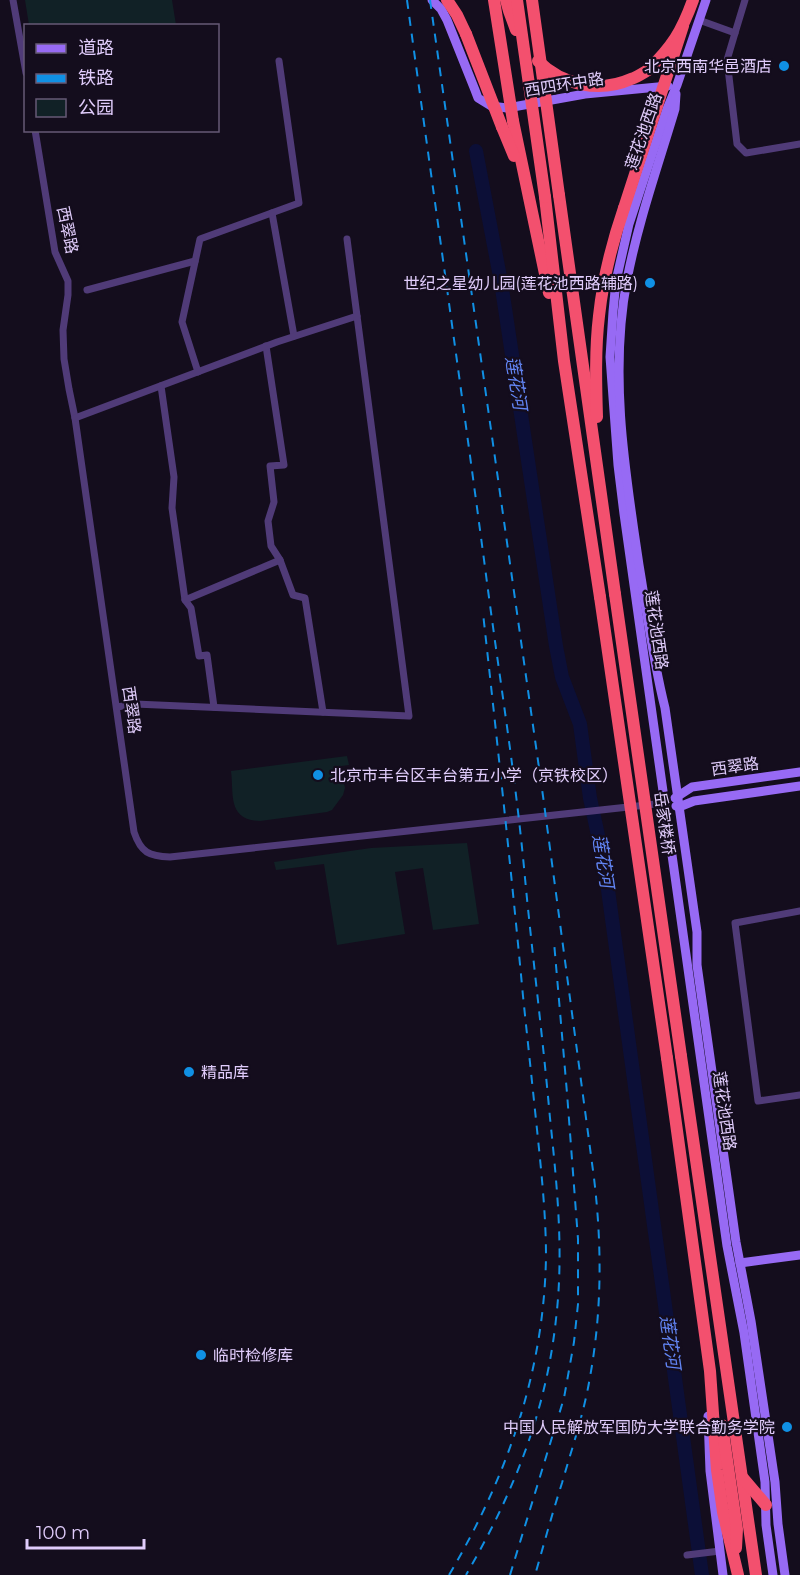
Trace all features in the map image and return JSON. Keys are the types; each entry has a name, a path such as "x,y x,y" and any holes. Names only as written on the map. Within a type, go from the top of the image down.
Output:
{"highway":[{"path":"447,0 457,15 507,124 526,185 564,361"},
{"path":"494,0 507,124"},
{"path":"506,0 508,11 527,49 553,74 583,85 608,85 632,79 648,70 673,44 683,26"},
{"path":"517,0 545,197 564,361"},
{"path":"532,0 597,467"},
{"path":"597,467 596,356 604,277 615,235 693,0"},
{"name":"岳家楼桥","path":"564,361 667,1058 710,1371"},
{"name":"岳家楼桥","path":"597,467 742,1476"},
{"path":"710,1371 717,1470 723,1512 737,1570"},
{"path":"742,1476 771,1505"},
{"path":"742,1476 756,1575"}],"street":[{"path":"13,0 24,62"},
{"name":"西四环中路","path":"432,0 447,20 478,98 491,106 507,108 585,94 677,85"},
{"path":"677,85 705,0"},
{"path":"746,0 727,60 737,144 746,153 800,144"},
{"path":"699,20 735,33"},
{"path":"198,372 182,322 200,239 299,203 279,61"},
{"name":"莲花池西路","path":"677,85 675,110 639,228 627,280 620,336 619,386 624,463 656,673 665,708 679,802 697,932 697,965 740,1263 775,1482 766,1526 773,1575"},
{"name":"莲花池西路","path":"677,85 629,224 616,280 610,357 618,465 727,1246 744,1333 765,1482 778,1524 785,1575"},
{"name":"西翠路","path":"35,132 55,252 68,281 63,330 64,359 75,418 134,832 142,849 156,856 170,857 665,803"},
{"path":"272,213 294,336"},
{"path":"117,707 135,704 409,716 347,239"},
{"path":"87,290 195,261"},
{"path":"75,418 266,346 357,316"},
{"path":"266,346 284,465 270,466 274,502 268,521 271,546 280,560 293,595 305,598 323,712"},
{"path":"160,386 174,477 172,508 185,600 191,608 199,656 207,655 213,707"},
{"path":"185,600 280,560"},
{"name":"西翠路","path":"679,802 692,787 800,772"},
{"name":"西翠路","path":"679,802 800,786"},
{"path":"665,803 679,802"},
{"path":"800,911 735,923 758,1101 800,1095"},
{"path":"740,1263 800,1255"},
{"path":"710,1371 708,1448 723,1575"},
{"path":"687,1555 720,1551"}],"green space":[{"path":"25,0 172,0 176,24 29,24"},
{"path":"347,756 349,765 334,767 342,775 345,788 343,795 332,810 260,821 249,820 237,811 234,804 231,771"},
{"path":"467,843 479,924 433,930 423,868 395,872 405,934 337,945 324,864 276,870 274,862 371,848"}],"waterway":[{"name":"莲花河","path":"476,151 501,282 556,646 562,677 580,724 590,798 605,868 702,1575"}],"railway":[{"path":"407,0 514,776 559,1218 556,1319 551,1354 536,1420 512,1483 466,1575"},
{"path":"430,0 543,796 594,1178 598,1228 599,1303 590,1377 535,1575"},
{"path":"449,1575 488,1500 505,1462 518,1422 530,1382 538,1341 544,1300 546,1257 541,1168 483,613"},
{"path":"510,1575 564,1398 578,1304 578,1239 554,942"}],"place":[{"name":"北京西南华邑酒店","path":"784,66"},
{"name":"世纪之星幼儿园(莲花池西路辅路)","path":"650,283"},
{"name":"北京市丰台区丰台第五小学（京铁校区）","path":"318,775"},
{"name":"精品库","path":"189,1072"},
{"name":"临时检修库","path":"201,1355"},
{"name":"中国人民解放军国防大学联合勤务学院","path":"787,1427"}]}
